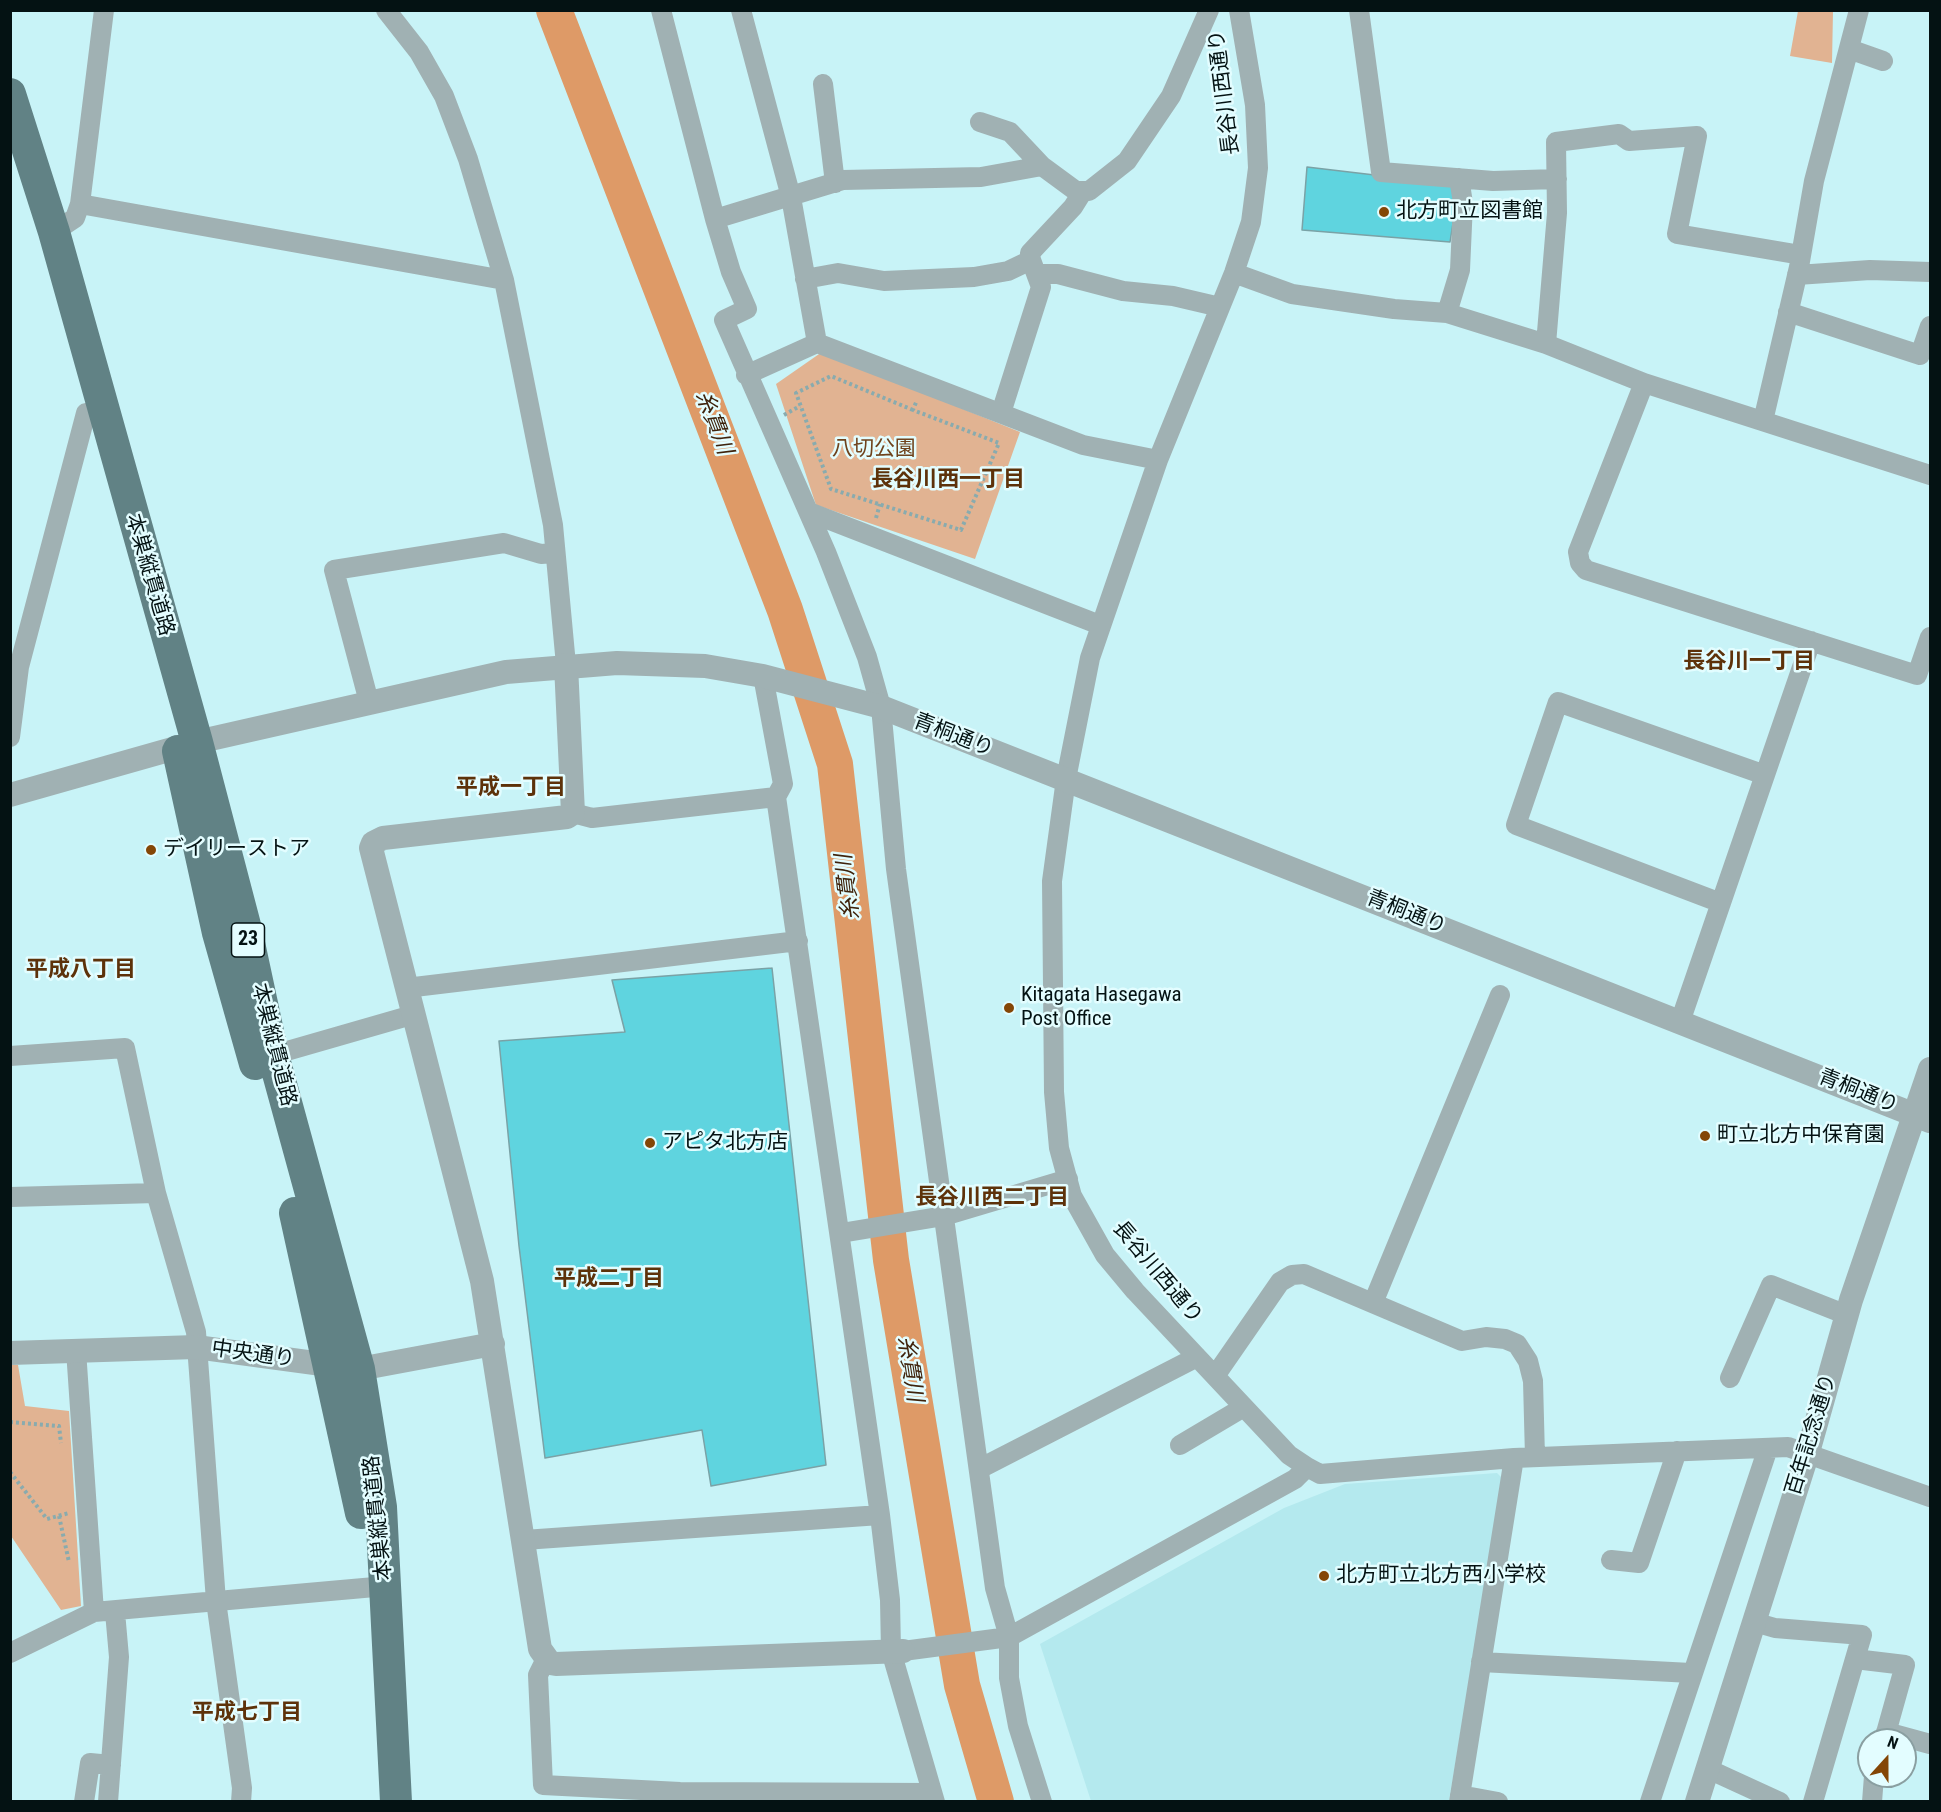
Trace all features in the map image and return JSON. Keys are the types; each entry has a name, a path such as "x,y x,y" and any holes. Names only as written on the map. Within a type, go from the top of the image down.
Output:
{"main road":[{"name":"本巣縦貫道路","path":"10,94 54,232 95,412 187,745 246,929 344,1367 381,1507 377,1585 376,1802"},
{"name":"本巣縦貫道路","path":"10,164 95,412"},
{"name":"本巣縦貫道路","path":"187,745 218,933 305,1248 344,1367"},
{"name":"本巣縦貫道路","path":"377,1585 396,1802"}],"street":[{"path":"54,232 75,218 80,204 104,10"},
{"path":"386,10 418,52 444,96 468,159 504,280 553,525 566,665 573,813"},
{"path":"661,10 715,219 731,272 747,309 724,320 746,375 809,512 867,657 880,707 896,869 939,1217 979,1469 995,1588 1007,1638 1009,1678 1018,1726 1042,1802"},
{"path":"741,10 791,196 817,343"},
{"path":"980,122 1010,132 1042,166 1076,191 1089,191 1127,161 1172,96 1209,10"},
{"name":"長谷川西通り","path":"1239,10 1255,105 1258,168 1251,222 1234,273 1158,460 1100,625 1081,700 1066,779 1052,881 1054,1092 1059,1148 1068,1179 1084,1221 1105,1256 1289,1455 1307,1467"},
{"path":"1359,10 1381,172 1493,181 1557,179"},
{"path":"1763,421 1797,275 1814,181 1858,10"},
{"path":"1849,49 1883,61"},
{"path":"823,84 835,183"},
{"path":"1546,344 1557,213 1556,142 1619,134 1629,141 1697,135 1677,234 1801,255"},
{"path":"715,219 843,180 981,177 1042,166"},
{"path":"1447,313 1460,270 1463,203 1459,178"},
{"path":"1001,413 1041,287 1030,253 1073,207 1083,191"},
{"path":"80,204 504,280"},
{"path":"805,279 838,273 884,281 974,277 1034,267 1124,291 1173,296 1220,307"},
{"path":"1797,275 1870,270 1930,272"},
{"path":"1234,273 1292,294 1373,306 1447,313 1546,344 1644,383 1930,475"},
{"path":"1788,312 1920,355 1930,326"},
{"path":"746,375 817,343 1083,445 1158,460"},
{"path":"1644,383 1578,552 1580,562 1586,570 1917,675 1930,637"},
{"path":"10,737 15,664 95,412"},
{"path":"809,512 1100,625"},
{"path":"369,702 333,570 504,543 541,554 555,553"},
{"path":"1680,1022 1811,641"},
{"name":"青桐通り","path":"10,795 187,745 506,672 566,665 617,663 705,666 763,676 880,707 1922,1118"},
{"path":"546,1659 538,1675 543,1785 680,1797 933,1797 897,1651 846,1232 776,796 783,784 763,676"},
{"path":"1721,903 1516,825 1554,713 1558,702 1765,775"},
{"path":"776,796 592,818 573,813 567,817 383,838 373,843 371,852 483,1281 507,1450 524,1540 540,1649 546,1659 556,1664 897,1651 1007,1638 1295,1479 1307,1467 1320,1474 1514,1458 1788,1447 1808,1452 1930,1497"},
{"path":"406,988 798,940"},
{"path":"1373,1303 1500,995"},
{"path":"273,1055 412,1015"},
{"path":"10,1056 125,1048 156,1193 196,1332 216,1601 242,1788 241,1802"},
{"name":"百年記念通り","path":"1697,1802 1808,1452 1847,1315 1922,1118 1930,1070"},
{"path":"846,1232 939,1217 1068,1179"},
{"path":"10,1197 156,1193"},
{"path":"1215,1376 1280,1282 1292,1275 1304,1274 1462,1341 1486,1337 1506,1339 1517,1344 1528,1361 1533,1381 1535,1457"},
{"path":"1730,1378 1772,1285 1847,1315"},
{"name":"中央通り","path":"10,1353 196,1347 344,1367 493,1344"},
{"path":"75,1350 77,1511 94,1612"},
{"path":"979,1469 1197,1357"},
{"path":"1180,1445 1244,1407"},
{"path":"1650,1802 1691,1673 1768,1448"},
{"path":"1611,1560 1639,1563 1677,1451"},
{"path":"1498,1802 1460,1798 1514,1458"},
{"path":"524,1540 880,1515"},
{"path":"10,1653 94,1612 115,1612 377,1585"},
{"path":"108,1802 119,1657 115,1612"},
{"path":"1754,1622 1775,1628 1862,1635 1813,1802"},
{"path":"1855,1659 1905,1665 1887,1728"},
{"path":"1481,1662 1691,1673"},
{"path":"84,1802 90,1763 111,1765"},
{"path":"1707,1769 1780,1802"}],"path":[{"path":"831,376 913,410 999,443 961,530 831,489 796,393 831,376"},
{"path":"913,410 923,382"},
{"path":"10,1422 59,1426 61,1448"},
{"path":"10,1472 47,1519 77,1511"},
{"path":"67,1502 77,1511"},
{"path":"59,1516 71,1569"}],"shaded area":[{"name":"北方町立北方西小学校","path":"1497,1473 1503,1479 1449,1801 1091,1801 1040,1644 1284,1508 1345,1484"}],"green space":[{"path":"1798,11 1833,11 1832,63 1790,56"},
{"name":"八切公園","path":"822,352 1020,432 975,559 816,505 776,384"},
{"path":"11,1365 18,1365 25,1406 69,1411 81,1606 61,1610 11,1536"}],"building":[{"path":"1307,167 1459,185 1450,242 1302,230"},
{"name":"アピタ北方店","path":"772,968 826,1465 711,1486 702,1430 545,1458 519,1246 499,1041 625,1032 612,980"}],"waterway":[{"name":"糸貫川","path":"554,10 785,610 835,764 891,1260 962,1685 996,1802"}],"place":[{"name":"北方町立図書館","path":"1384,212"},
{"name":"デイリーストア","path":"151,850"},
{"name":"Kitagata Hasegawa Post Office","path":"1009,1008"},
{"name":"町立北方中保育園","path":"1705,1136"},
{"name":"アピタ北方店","path":"650,1143"},
{"name":"北方町立北方西小学校","path":"1324,1576"}],"district":[{"name":"長谷川西一丁目","path":"948,480"},
{"name":"長谷川一丁目","path":"1749,662"},
{"name":"平成一丁目","path":"511,788"},
{"name":"平成八丁目","path":"81,970"},
{"name":"長谷川西二丁目","path":"992,1198"},
{"name":"平成二丁目","path":"609,1279"},
{"name":"平成七丁目","path":"247,1713"}]}
